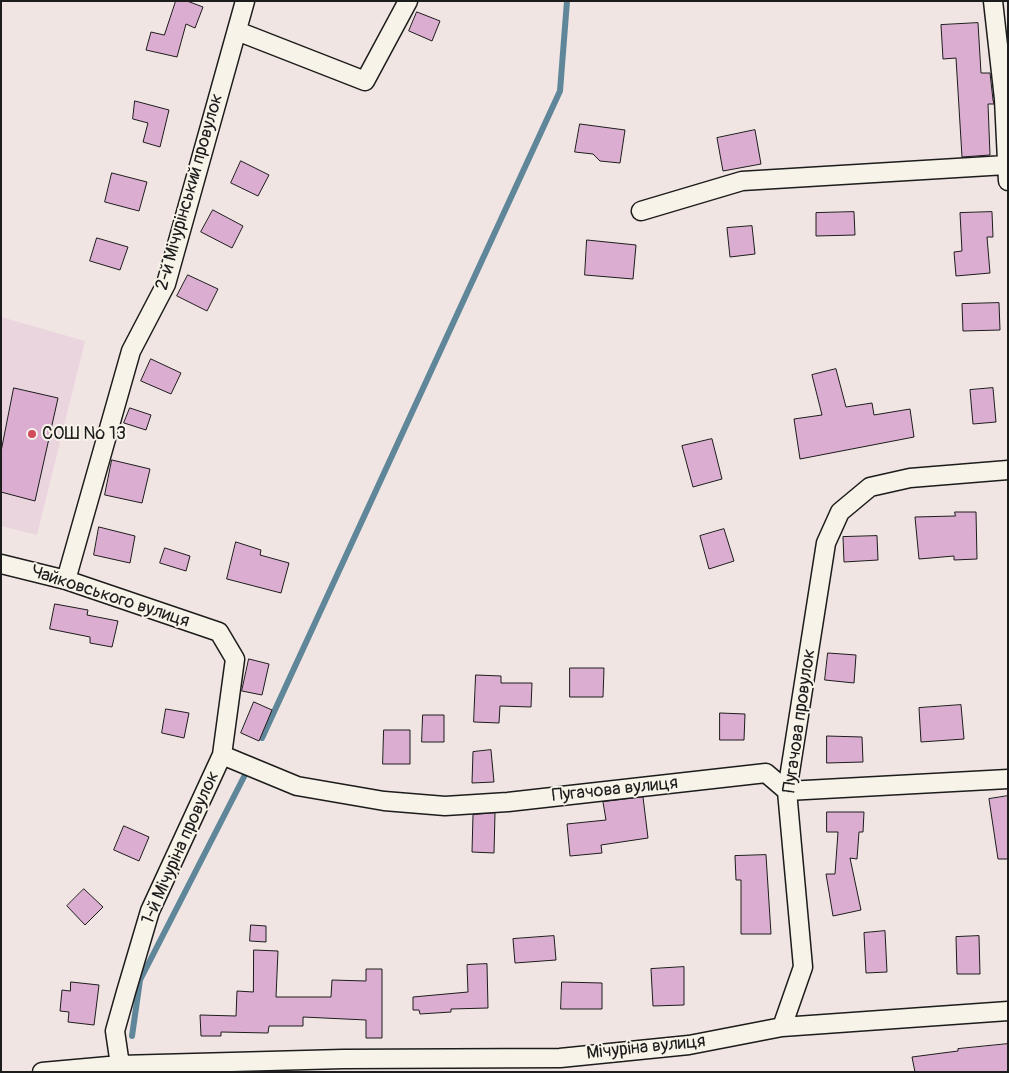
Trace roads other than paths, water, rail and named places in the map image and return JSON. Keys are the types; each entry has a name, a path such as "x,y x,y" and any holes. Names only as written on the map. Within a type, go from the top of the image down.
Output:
{"street":[{"name":"2-й Мічурінський провулок","path":"66,580 132,351 166,284 245,1"},
{"path":"236,31 365,81 408,1"},
{"path":"641,211 742,181 1007,173 1004,99 993,1"},
{"name":"Пугачова провулок","path":"782,1027 803,967 788,792 826,543 840,512 870,488 910,478 1008,470"},
{"name":"Чайковського вулиця","path":"1,564 66,580 219,632"},
{"name":"1-й Мічуріна провулок","path":"120,1065 115,1031 150,911 222,755 235,659 219,632"},
{"name":"Пугачова вулиця","path":"222,755 297,786 384,801 445,806 508,802 766,773 788,792"},
{"path":"788,792 1008,779"},
{"name":"Мічуріна вулиця","path":"42,1072 120,1065 343,1059 561,1065 689,1045 782,1027 1008,1011"}],"waterway":[{"path":"262,738 560,91 567,1"},
{"path":"132,1036 140,980 249,767"}],"place":[{"name":"СОШ № 13","path":"32,434"}]}
